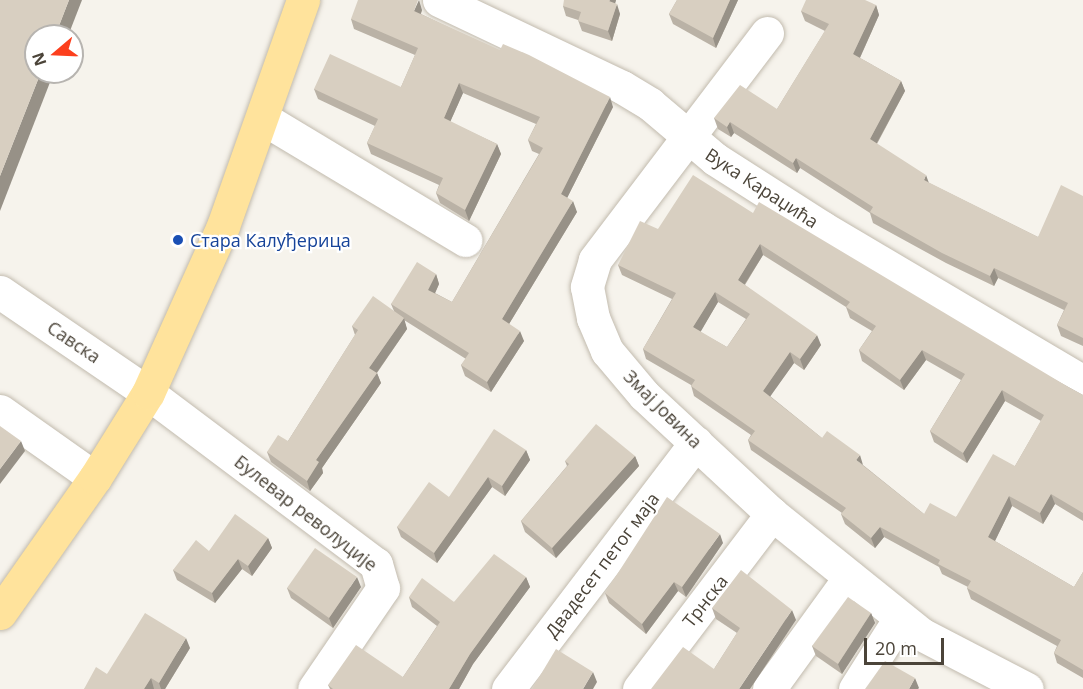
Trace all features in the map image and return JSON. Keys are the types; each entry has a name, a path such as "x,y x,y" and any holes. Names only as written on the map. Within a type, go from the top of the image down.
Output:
{"main road":[{"path":"2,608 95,478 148,393 223,226 264,119 303,0"}],"street":[{"name":"Вука Караџића","path":"439,0 622,87 650,104 715,159 823,228 1083,382"},
{"name":"Змај Јовина","path":"767,33 595,260 587,287 593,318 607,351 644,395 772,514 921,634 1026,689"},
{"path":"264,119 465,240"},
{"name":"Савска","path":"0,292 148,393"},
{"name":"Булевар револуције","path":"148,393 380,569 384,580 381,592 314,689"},
{"path":"0,411 95,478"},
{"name":"Двадесет петог маја","path":"508,689 696,442"},
{"name":"Трнска","path":"639,689 772,514"},
{"path":"769,689 850,577"},
{"path":"855,689 900,618"}],"building":[{"path":"0,0 69,0 60,24 24,24 24,84 36,84 0,176"},
{"path":"358,0 418,0 414,11 500,50 503,44 529,55 610,97 561,194 573,201 502,319 520,331 487,382 461,365 469,353 391,304 417,262 436,274 428,290 452,302 543,148 528,140 540,117 459,83 444,118 497,144 465,210 436,193 443,178 367,143 378,119 314,89 330,54 401,87 418,48 351,19"},
{"path":"564,0 610,0 617,4 608,31 578,21 581,12 563,6"},
{"path":"677,0 730,0 713,38 669,14"},
{"path":"806,0 865,0 876,5 853,54 901,81 870,139 926,175 924,180 1038,237 1061,185 1083,196 1083,338 1057,325 1068,303 994,268 990,276 942,253 870,212 873,207 796,158 793,163 730,122 727,127 714,118 740,85 777,109 829,24 801,11"},
{"path":"693,175 753,213 759,202 1083,395 1083,513 1051,494 1040,513 1009,496 988,537 1074,587 1083,572 1083,670 1054,653 1061,640 967,588 971,581 938,564 940,560 880,527 871,538 841,514 846,508 748,440 755,431 691,386 695,380 643,349 676,293 618,265 640,221 658,229","holes":["760,244 850,302 846,307 876,326 859,350 900,380 922,350 965,374 930,431 963,453 1002,390 1044,415 1015,466 993,454 956,517 930,503 924,514 856,460 860,455 827,431 822,438 763,391 790,352 800,359 817,335 738,280","715,292 750,314 727,347 693,327"]},
{"path":"373,296 404,318 369,368 377,373 316,460 319,462 307,481 267,452 278,435 288,441 358,330 352,326"},
{"path":"596,424 635,456 552,548 521,521 569,464 565,461"},
{"path":"0,426 21,441 0,469"},
{"path":"494,429 526,450 502,486 488,477 434,553 397,527 429,482 449,497"},
{"path":"667,497 720,534 682,587 674,582 642,624 605,593"},
{"path":"235,514 268,538 248,566 238,559 212,593 173,570 196,540 209,551"},
{"path":"315,548 357,577 329,618 287,588"},
{"path":"494,554 526,577 470,654 449,689 333,689 328,685 356,645 403,677 440,622 409,597 422,578 454,602"},
{"path":"741,570 792,610 739,689 651,689 683,647 714,669 740,628 712,608"},
{"path":"848,597 871,613 838,664 812,646"},
{"path":"145,613 186,638 159,683 151,678 144,689 84,689 96,667 107,674"},
{"path":"556,649 593,672 583,689 532,689"},
{"path":"885,661 915,678 909,689 865,689"}],"place":[{"name":"Стара Калуђерица","path":"178,240"}]}
